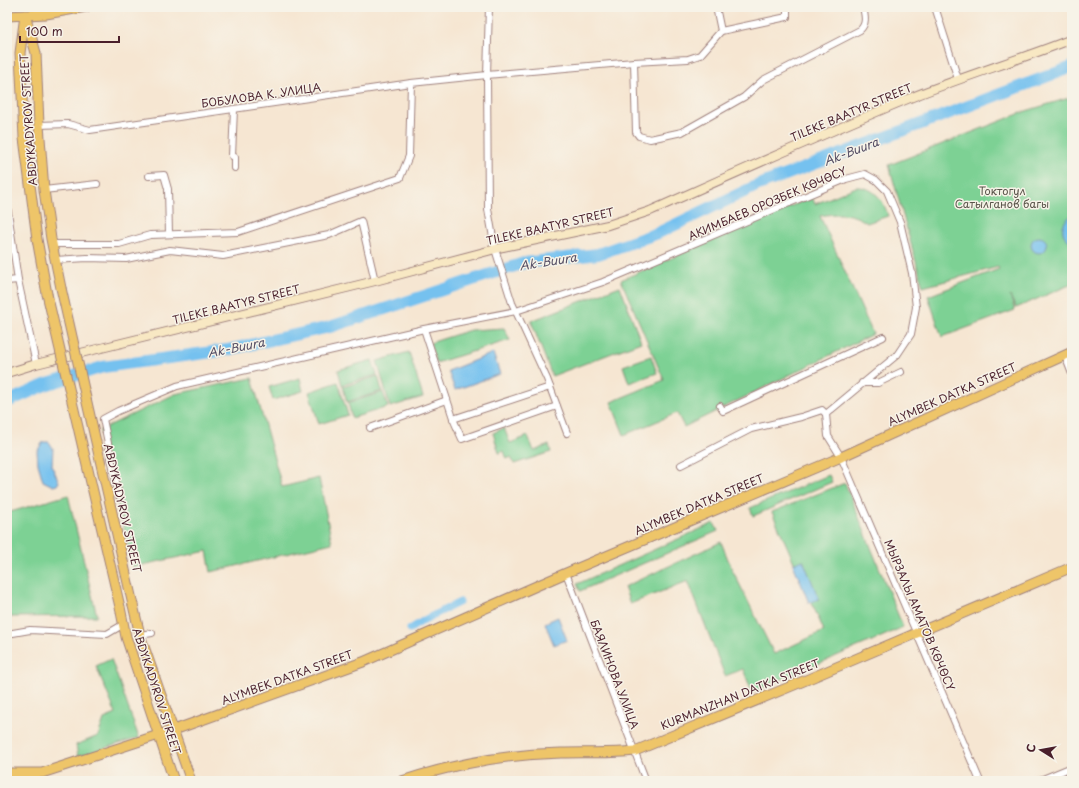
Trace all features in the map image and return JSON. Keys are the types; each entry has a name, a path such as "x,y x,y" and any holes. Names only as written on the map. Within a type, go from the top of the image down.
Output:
{"main road":[{"path":"7,16 62,12 86,7"},
{"name":"ABDYKADYROV STREET","path":"25,15 36,52 39,125 44,190 52,244 61,288 132,605 140,635 191,781"},
{"name":"ABDYKADYROV STREET","path":"25,15 20,53 24,138 36,232 47,294 126,637 174,781"},
{"name":"ALYMBEK DATKA STREET","path":"7,773 42,773 174,730 363,662 841,457 1068,354"},
{"name":"KURMANZHAN DATKA STREET","path":"402,781 446,767 512,756 635,751 1072,567"}],"street":[{"path":"489,7 487,75 488,210 495,249 512,301 550,387 567,433"},
{"path":"716,7 721,31 787,17 787,7"},
{"path":"634,62 636,132 639,136 646,138 682,132 744,97 763,80 860,30 865,25 863,7"},
{"path":"935,7 958,79"},
{"name":"БОБУЛОВА К. УЛИЦА","path":"39,125 68,124 90,130 411,84 487,75 634,62 688,59 697,57 703,52 721,31"},
{"name":"TILEKE BAATYR STREET","path":"7,374 36,364 375,281 495,249 608,225 650,211 910,98 958,79 1072,39"},
{"path":"52,244 119,244 150,235 238,232 400,178 409,156 411,84"},
{"path":"234,109 232,156 235,157 235,168"},
{"name":"АКИМБАЕВ ОРОЗБЕК КӨЧӨСҮ","path":"516,311 603,282 846,179 865,174 876,180 887,190 900,222 914,280 916,307 911,334 897,355 826,414"},
{"path":"149,176 164,175 168,189 169,234"},
{"path":"44,190 97,184"},
{"path":"7,205 10,245 36,364"},
{"path":"55,260 87,258 126,259 170,250 223,256 329,235 361,221 375,281"},
{"path":"7,281 18,280"},
{"path":"119,496 103,419 108,416 177,386 424,329 516,311"},
{"path":"424,329 453,419 462,439 557,406"},
{"path":"720,406 723,411 882,337"},
{"path":"1068,354 1072,374"},
{"path":"862,383 878,383 901,372"},
{"path":"453,419 550,387"},
{"path":"370,428 447,400"},
{"path":"680,465 751,429 802,417 822,410 826,414 828,436 841,457"},
{"name":"МЫРЗАЛЫ АМАТОВ КӨЧӨСҮ","path":"841,457 918,633 980,781"},
{"name":"БАЯЛИНОВА УЛИЦА","path":"566,574 646,781"},
{"path":"7,634 30,630 107,634 124,624"},
{"path":"140,635 152,633"},
{"path":"1038,781 1072,768"}],"green space":[{"name":"Токтогул Сатылганов багы","path":"1072,97 1072,284 1016,308 1010,296 1015,310 942,337 928,296 999,269 998,267 923,287 889,165 1026,111"},
{"path":"856,187 868,189 877,195 884,205 888,216 867,223 861,219 845,214 820,216 873,334 684,427 677,413 624,435 611,402 664,380 621,280 812,197 815,204"},
{"path":"620,286 641,342 552,376 531,321"},
{"path":"504,328 510,340 436,363 430,343 470,330"},
{"path":"409,352 423,397 390,407 377,361"},
{"path":"651,356 657,373 629,383 623,366"},
{"path":"372,360 377,375 342,385 338,370"},
{"path":"378,376 382,391 347,402 343,387"},
{"path":"252,378 282,487 319,478 332,543 211,572 207,551 133,567 100,430 175,394"},
{"path":"300,378 303,391 273,400 269,387"},
{"path":"338,382 348,415 319,424 309,392"},
{"path":"383,392 388,407 352,418 348,403"},
{"path":"504,428 510,443 528,436 534,451 549,445 551,452 514,464 511,457 507,459 504,451 499,453 493,433"},
{"path":"829,475 832,482 753,516 750,508"},
{"path":"845,483 903,627 752,692 743,669 725,676 688,581 630,604 624,587 721,542 731,567 774,654 824,631 772,512"},
{"path":"68,495 97,616 7,617 7,513"},
{"path":"714,523 718,531 580,591 577,584"},
{"path":"111,659 139,738 78,756 76,745 98,736 104,719 116,714 96,666"}],"water":[{"path":"1072,216 1072,242 1065,237 1063,233 1063,225 1068,218"},
{"path":"1036,237 1042,237 1047,242 1045,251 1042,253 1036,253 1031,248 1031,242"},
{"path":"493,353 500,374 455,390 448,371"},
{"path":"43,442 49,442 53,448 52,466 59,482 57,485 53,486 43,481 38,464 37,451"},
{"path":"803,560 819,599 809,603 793,564"},
{"path":"558,617 567,640 554,645 545,623"}],"waterway":[{"name":"Ak-Buura","path":"7,402 45,385 103,367 227,350 330,327 524,263 598,254 658,233 756,186 1072,67"},
{"path":"410,629 460,602"}]}
